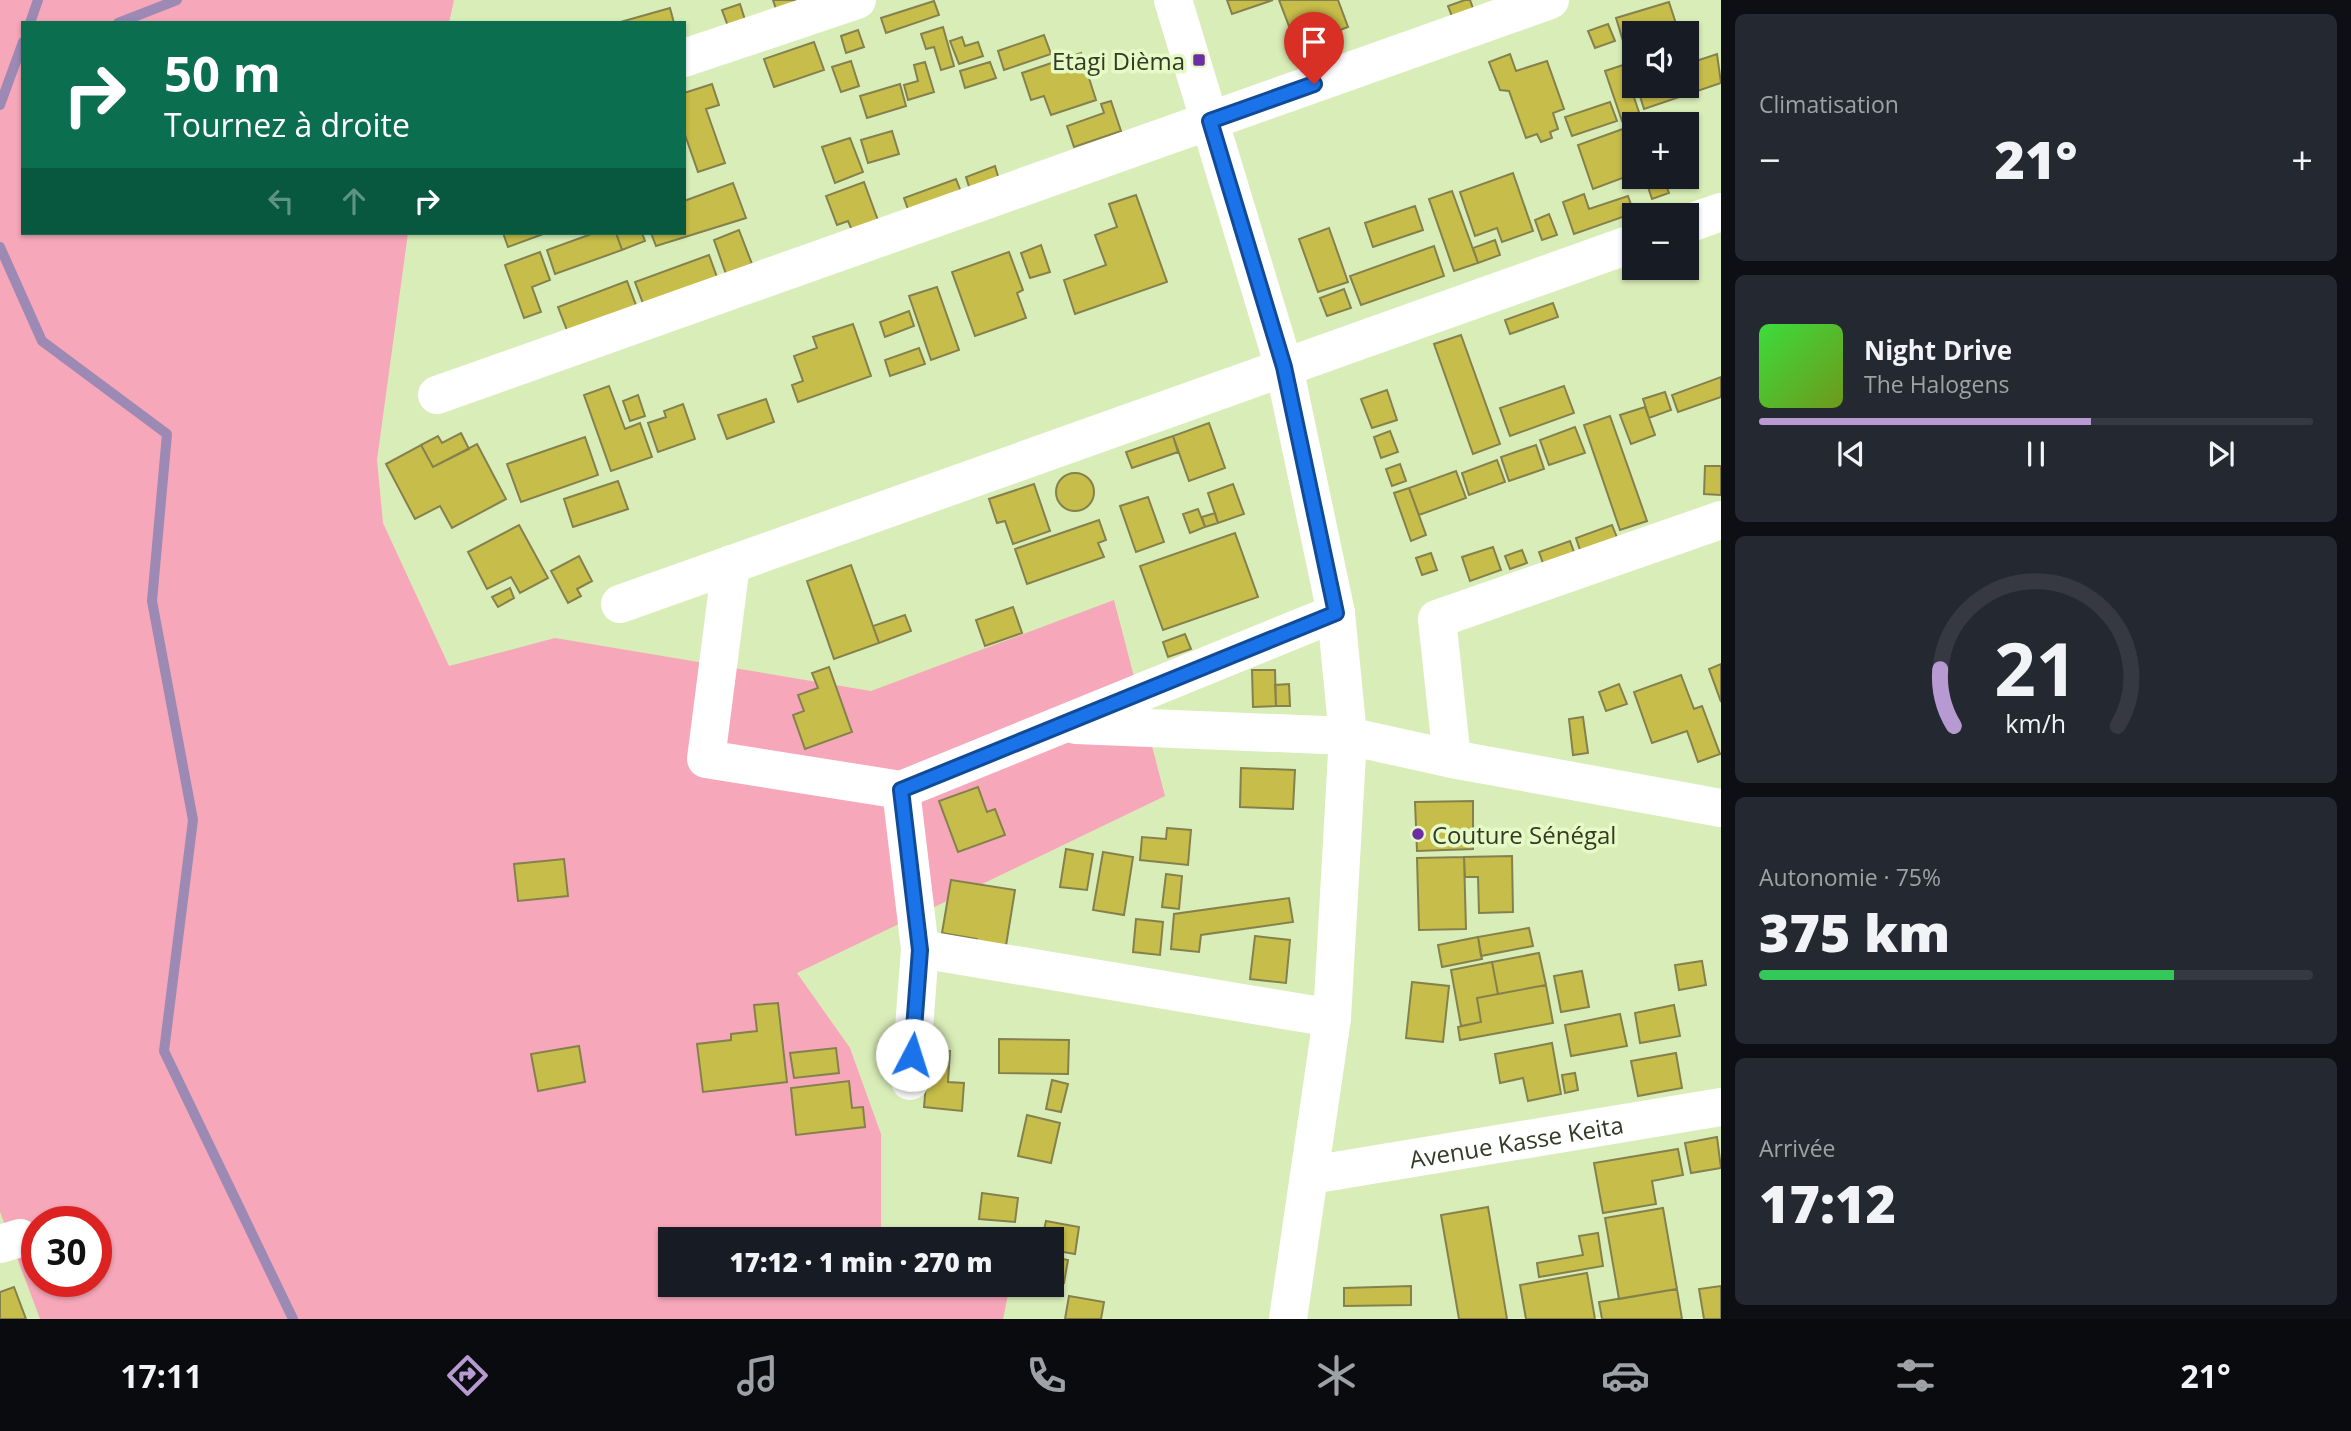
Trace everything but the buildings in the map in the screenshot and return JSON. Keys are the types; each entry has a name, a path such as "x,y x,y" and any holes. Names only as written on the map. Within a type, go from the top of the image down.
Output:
{"street":[{"path":"686,57 857,0"},
{"path":"1173,0 1284,367 1336,613 1348,736 1332,1018 1288,1319"},
{"path":"437,395 1550,0"},
{"path":"1699,220 1721,212"},
{"path":"620,604 1622,247"},
{"path":"1452,760 1437,619 1721,520"},
{"path":"731,564 706,759 901,790 1336,613"},
{"path":"1061,725 1348,736 1452,760 1721,808"},
{"path":"901,790 920,950 910,1081"},
{"path":"920,950 1332,1018"},
{"name":"Avenue Kasse Keita","path":"1311,1175 1721,1107"}],"shaded area":[{"path":"0,0 454,0 449,21 21,21 21,235 408,235 377,460 383,523 449,666 555,638 871,691 1114,600 1165,796 797,973 850,1048 881,1134 881,1227 658,1227 658,1297 1008,1297 1003,1319 40,1319 32,1297 112,1297 112,1206 21,1206 21,1268 0,1212"}],"waterway":[{"path":"31,21 38,0"},
{"path":"123,21 177,0"},
{"path":"0,105 21,47"},
{"path":"0,247 42,341 167,434 152,601 193,820 164,1051 293,1319"}],"place":[{"name":"Etagi Dièma","path":"1199,60"},
{"name":"Couture Sénégal","path":"1418,834"}],"route":[{"path":"912,1055 920,950 901,790 1336,613 1284,367 1210,121 1314,84"}]}
